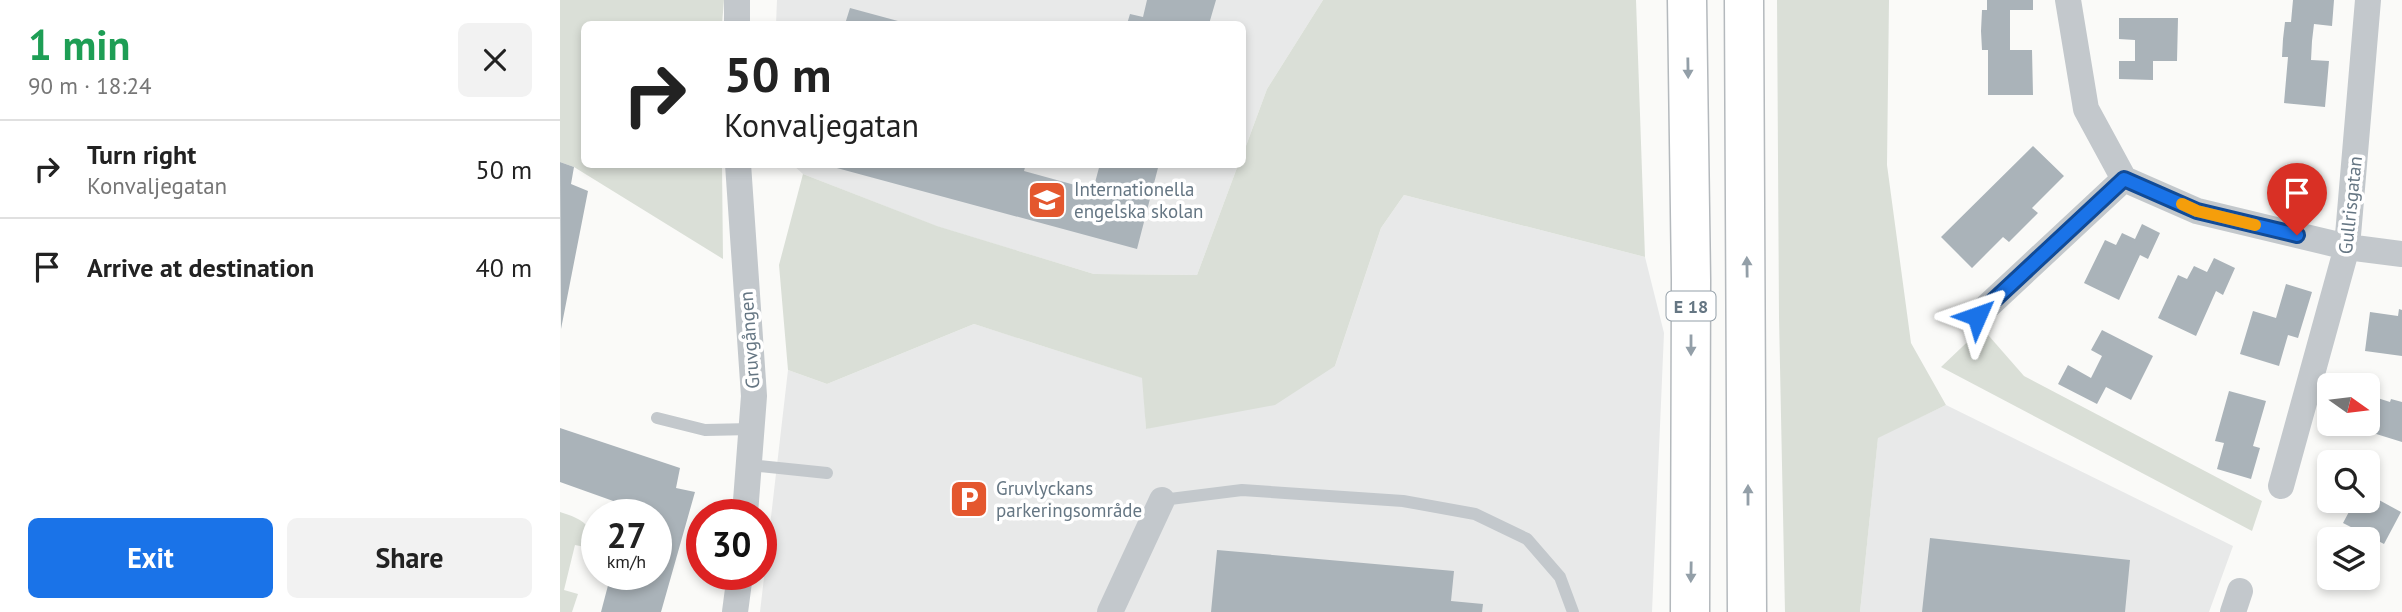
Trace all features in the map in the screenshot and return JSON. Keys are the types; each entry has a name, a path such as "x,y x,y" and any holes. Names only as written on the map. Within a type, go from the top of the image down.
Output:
{"highway":[{"name":"E 18","path":"1687,0 1691,280 1690,612"},
{"path":"1744,0 1747,612"}],"street":[{"path":"737,0 737,21"},
{"path":"2068,0 2085,109 2124,179 2197,211 2347,247 2402,254"},
{"name":"Gullrisgatan","path":"2281,486 2347,247 2368,0"},
{"name":"Gruvgången","path":"738,168 754,396 746,499"},
{"path":"1977,316 2124,179"},
{"path":"1110,612 1162,499"},
{"path":"734,612 737,590"}],"lane":[{"path":"657,418 705,430 752,429"},
{"path":"749,465 827,473"},
{"path":"1162,499 1242,490 1403,501 1475,514 1527,539 1560,578 1573,612"}],"shaded area":[{"path":"560,0 724,0 722,21 581,21 581,168 722,168 723,259 574,167 560,162"},
{"name":"Internationella engelska skolan","path":"777,0 1323,0 1267,89 1246,146 1246,21 776,21"},
{"path":"1323,0 1636,0 1645,257 1404,195 1381,228 1335,366 1275,405 1146,429 1142,378 974,324 827,384 788,370 779,265 803,174 937,226 1094,274 1197,275 1237,168 1246,168 1246,146 1267,89"},
{"path":"1777,0 1889,0 1887,165 1911,343 1946,405 1878,438 1860,612 1785,612 1779,317"},
{"name":"Internationella engelska skolan","path":"796,168 1237,168 1197,275 1094,274 936,226 803,174"},
{"path":"1404,195 1645,257 1664,333 1652,612 760,612 763,590 777,590 777,499 773,499 788,370 827,384 974,324 1143,378 1146,429 1335,366 1381,228"},
{"path":"1982,328 2024,376 2262,501 2252,531 1941,367"},
{"path":"1946,405 2233,546 2209,612 1860,612 1878,437"},
{"path":"560,512 581,521 581,546 575,545 564,590 578,594 572,612 560,612"}],"building":[{"path":"1147,0 1216,0 1210,21 1128,21 1130,14 1143,17"},
{"path":"1987,0 2033,0 2033,10 2010,10 2010,50 2032,50 2033,95 1988,95 1988,50 1982,50 1981,31 1982,10 1987,10"},
{"path":"2293,0 2334,0 2332,26 2314,24 2312,41 2311,60 2329,61 2325,107 2284,103 2288,57 2282,57 2283,39 2285,22 2291,22"},
{"path":"850,8 898,21 846,21"},
{"path":"2119,18 2178,18 2177,61 2153,61 2153,80 2119,79 2119,61 2135,61 2135,40 2119,39"},
{"path":"2033,146 2064,176 2032,208 2038,213 2009,242 2003,237 1972,268 1941,237"},
{"path":"560,162 574,167 571,184 588,191 561,329"},
{"path":"837,168 1025,168 1024,171 1093,190 1099,168 1158,168 1137,249"},
{"path":"2142,224 2160,233 2148,259 2140,255 2119,300 2084,283 2105,240 2116,245 2122,233 2135,239"},
{"path":"2214,258 2235,268 2223,295 2216,291 2196,336 2158,318 2178,275 2187,279 2194,266 2207,272"},
{"path":"2286,284 2312,292 2298,338 2288,335 2279,366 2240,354 2253,311 2276,318"},
{"path":"2399,309 2402,310 2402,356 2365,351 2370,312 2398,316"},
{"path":"2102,330 2153,356 2131,400 2106,387 2097,404 2058,384 2068,365 2091,378 2102,356 2091,350"},
{"path":"2229,391 2266,401 2253,446 2260,448 2251,479 2217,469 2224,443 2215,441"},
{"path":"2380,399 2402,402 2402,442 2380,435"},
{"path":"560,428 680,468 676,488 695,492 693,499 686,499 686,524 672,573 672,499 608,499 560,482"},
{"path":"2380,501 2401,512 2384,544 2380,542 2380,527 2351,527 2343,523 2348,513 2380,513"},
{"path":"1930,538 2130,560 2125,612 1922,612"},
{"path":"1217,550 1454,571 1451,601 1483,604 1482,612 1211,612"},
{"path":"607,590 667,590 661,612 601,612"}],"slow traffic":[{"path":"2182,204 2197,211 2255,225"}],"place":[{"name":"Internationella engelska skolan","path":"1047,200"},
{"name":"Gruvlyckans parkeringsområde","path":"969,499"}],"route":[{"path":"1977,316 2124,179 2197,211 2297,235"}]}
